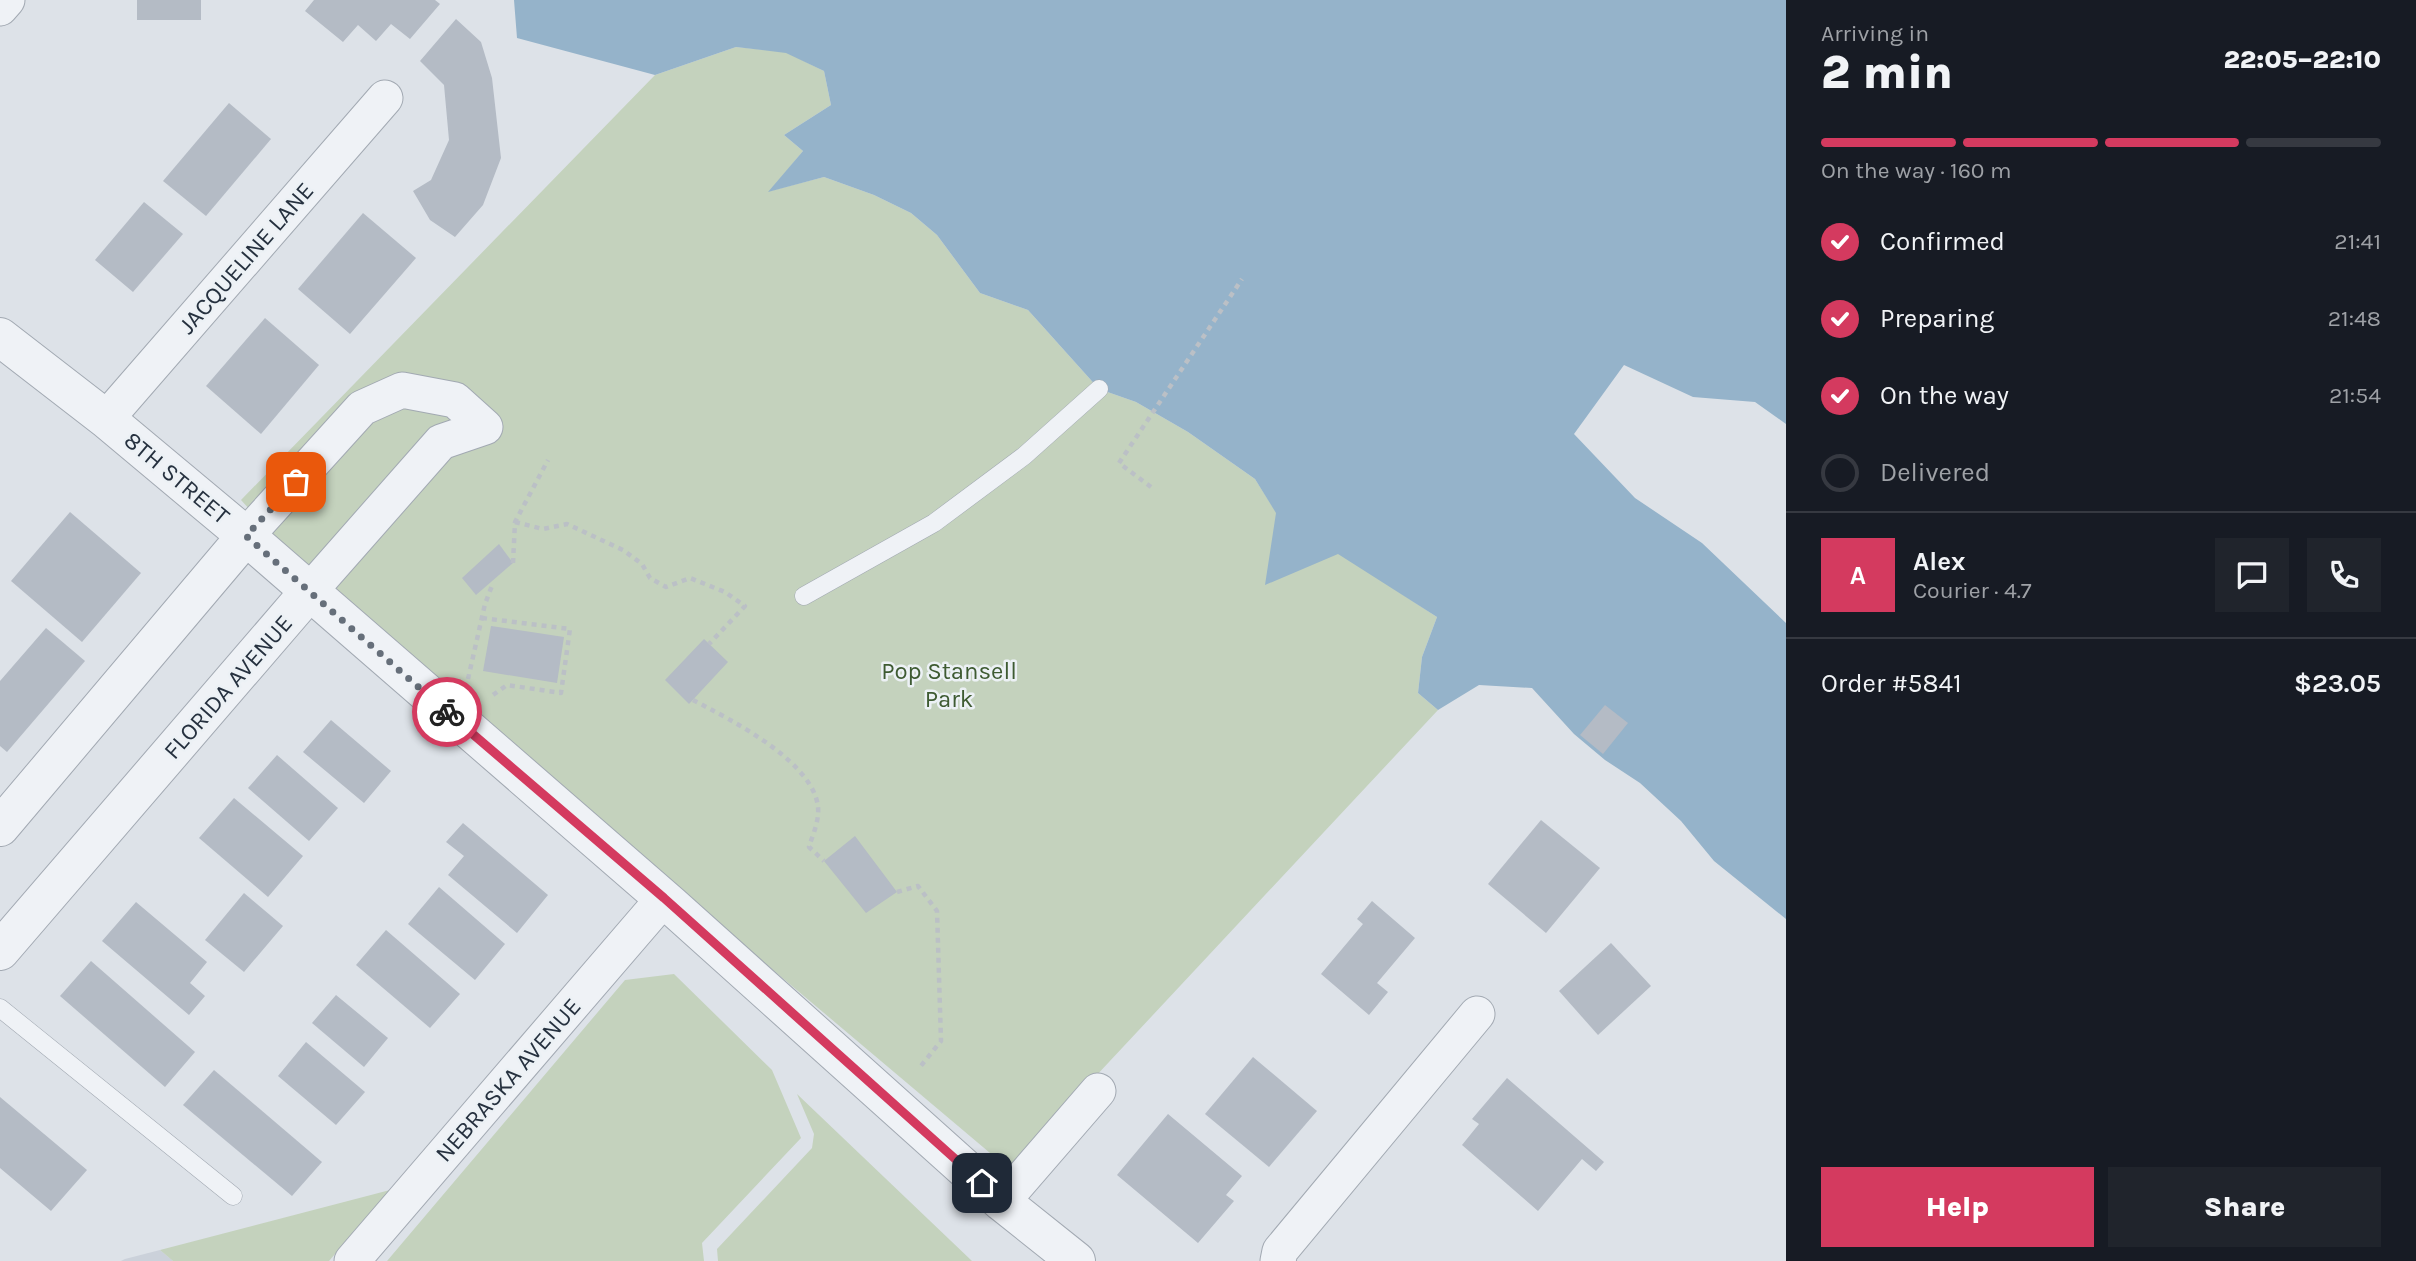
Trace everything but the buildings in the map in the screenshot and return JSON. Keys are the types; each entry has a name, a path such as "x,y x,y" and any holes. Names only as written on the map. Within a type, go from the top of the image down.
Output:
{"street":[{"path":"0,8 7,0"},
{"name":"JACQUELINE LANE","path":"106,419 385,98"},
{"name":"8TH STREET","path":"0,337 106,419 246,536 664,898 1002,1202 1076,1261"},
{"name":"FLORIDA AVENUE","path":"0,827 246,536 362,408 402,390 455,400 485,427 441,442 0,951"},
{"name":"NEBRASKA AVENUE","path":"352,1261 664,898"},
{"path":"1278,1261 1280,1251 1477,1014"},
{"path":"1002,1202 1098,1091"}],"lane":[{"path":"804,596 934,523 1024,456 1099,389"},
{"path":"0,1008 233,1196"}],"path":[{"path":"1151,487 1119,463 1242,279"},
{"path":"513,563 515,522 548,460"},
{"path":"515,522 543,529 566,524 623,550 642,564 650,578 666,587 690,578 725,592 745,606 709,644"},
{"path":"468,679 493,583"},
{"path":"482,618 569,629 561,693 507,685 493,695"},
{"path":"693,700 756,734 807,778 818,813 809,847 824,860"},
{"path":"897,892 918,887 937,911 941,1041 920,1067"}],"shaded area":[{"path":"160,1250 173,1261 121,1261 125,1259"}],"green space":[{"name":"Pop Stansell Park","path":"736,47 786,52 824,71 831,105 784,135 803,151 770,191 824,177 874,195 911,213 937,235 980,293 1028,310 1099,389 1136,402 1188,432 1255,479 1276,512 1437,617 1422,657 1418,693 1438,710 1009,1169 326,593 241,500 655,75"},
{"path":"674,974 772,1070 801,1138 702,1243 704,1261 387,1261 625,980"},
{"path":"797,1094 972,1261 718,1261 717,1249 812,1148 814,1134"},
{"path":"390,1190 329,1261 173,1261 160,1250"}],"water":[{"path":"514,0 1786,0 1786,424 1755,402 1693,397 1624,365 1574,434 1635,498 1702,543 1786,623 1786,919 1714,861 1681,821 1640,783 1605,760 1574,734 1532,688 1479,685 1438,710 1418,693 1422,657 1437,617 1338,554 1265,585 1276,513 1255,479 1188,432 1136,402 1099,389 1028,310 980,293 937,235 911,213 874,195 824,177 768,192 803,151 784,135 831,105 824,71 786,53 736,47 655,75 517,38"}],"way so far":[{"path":"296,482 246,536 447,712"}],"route":[{"path":"447,712 664,898 982,1183"}]}
